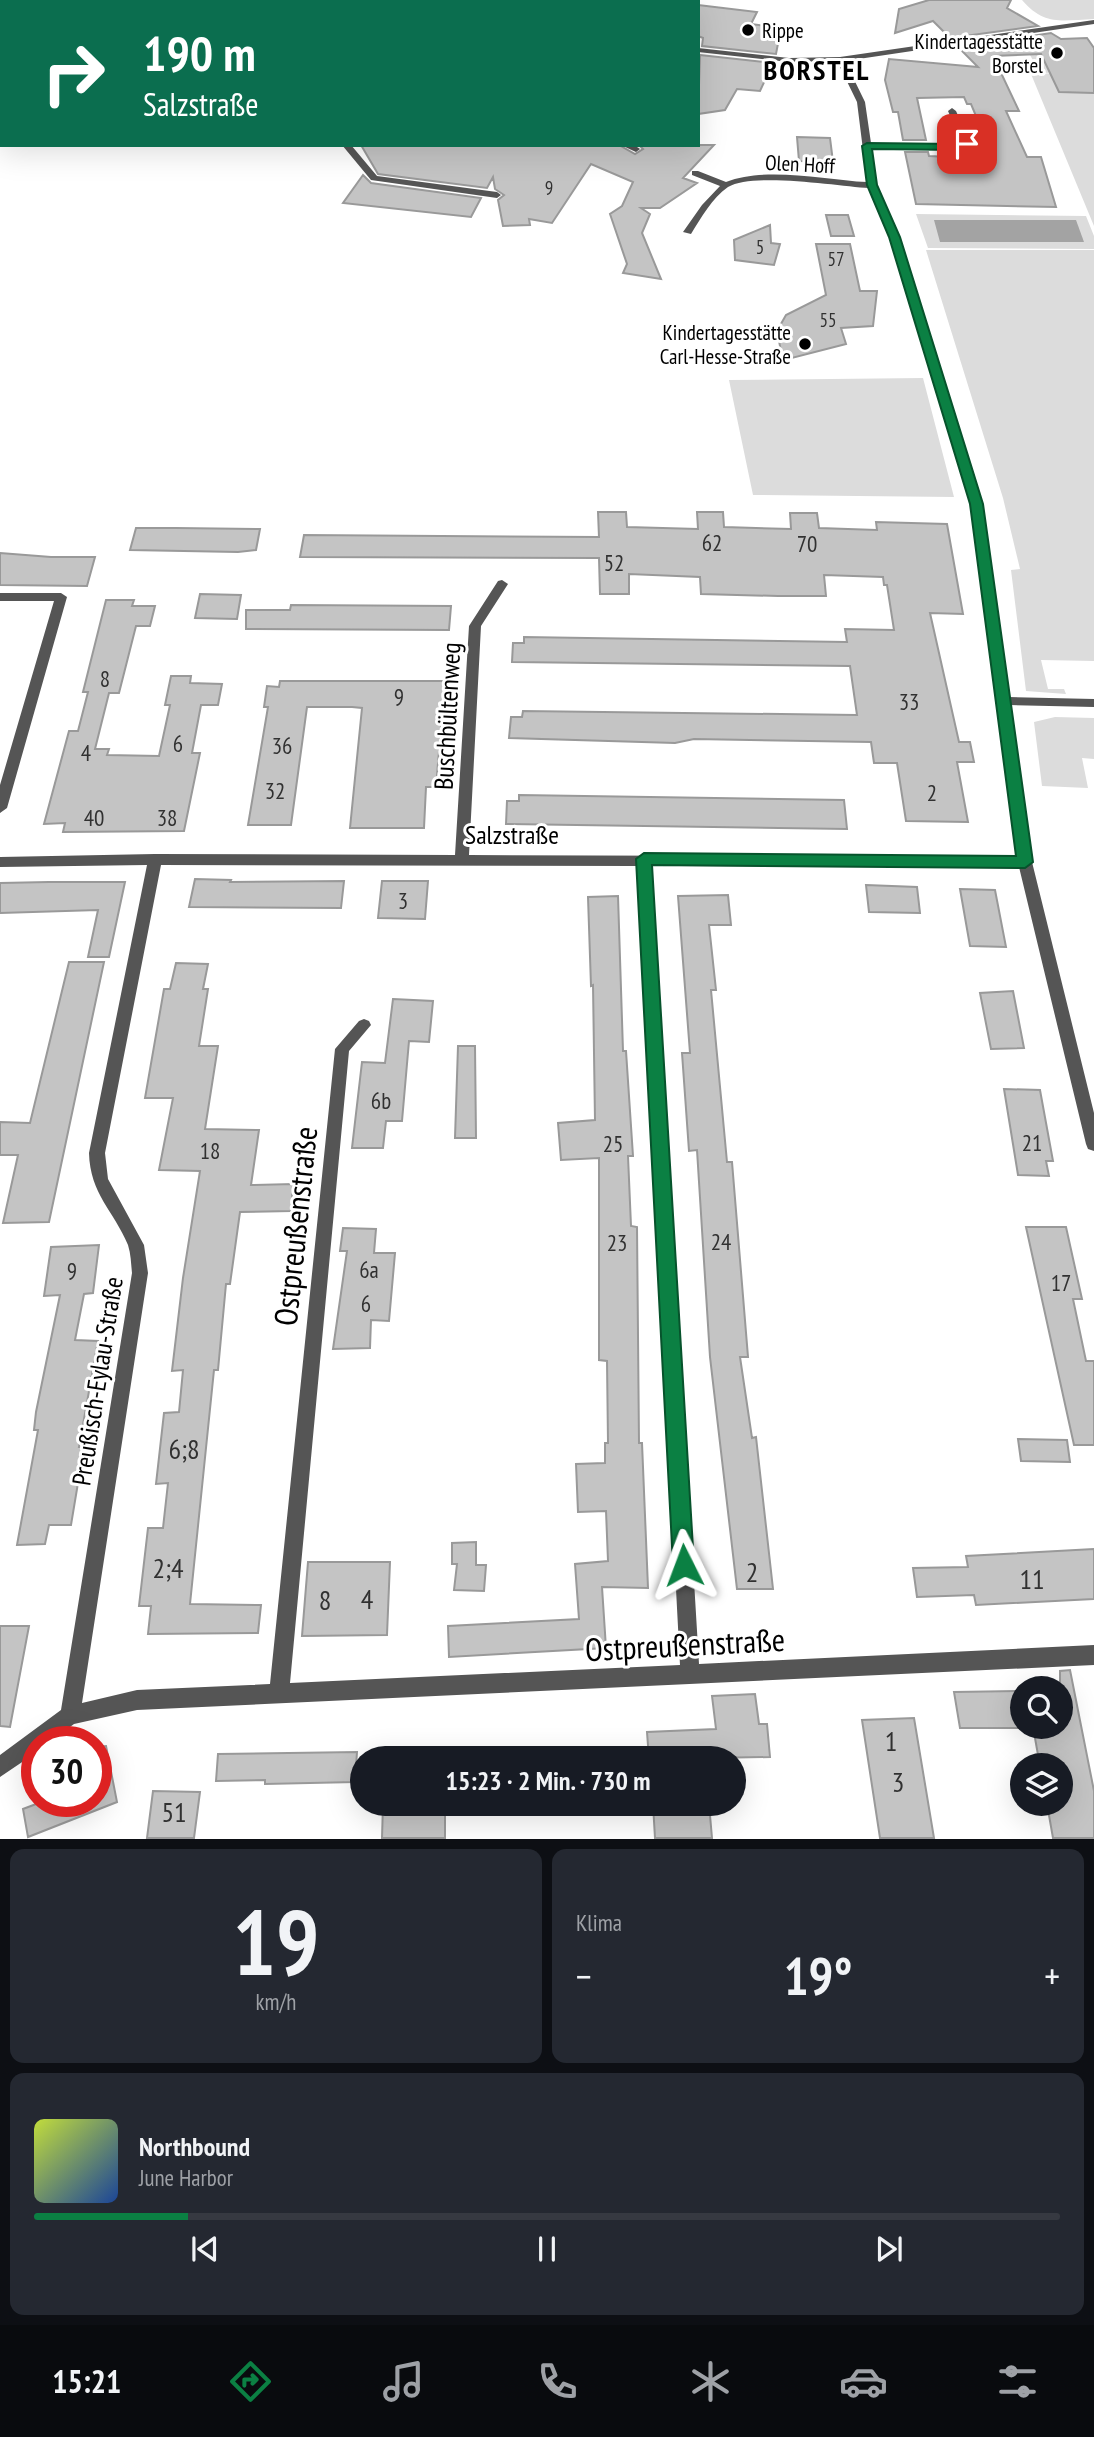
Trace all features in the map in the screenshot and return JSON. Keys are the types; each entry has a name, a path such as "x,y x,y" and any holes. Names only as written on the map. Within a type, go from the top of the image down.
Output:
{"street":[{"path":"700,50 789,60 840,60 1094,22"},
{"path":"840,60 861,102 872,185 894,237 976,504 1025,862 1094,1144"},
{"path":"867,146 959,147 967,144 952,111"},
{"path":"348,147 374,178 497,195"},
{"path":"630,147 636,149"},
{"path":"688,232 726,185 695,173"},
{"name":"Olen Hoff","path":"726,185 758,178 872,185"},
{"name":"Buschbültenweg","path":"462,859 475,626 502,584"},
{"path":"0,597 61,597 0,808"},
{"path":"1003,701 1094,703"},
{"name":"Salzstraße","path":"0,862 155,859 644,859 1025,862"},
{"name":"Preußisch-Eylau-Straße","path":"70,1715 140,1273 136,1247 100,1185 96,1169 97,1153 155,859"},
{"path":"644,859 690,1674"},
{"name":"Ostpreußenstraße","path":"279,1693 342,1049 364,1025"},
{"name":"Ostpreußenstraße","path":"0,1767 70,1715 137,1700 1094,1654"}],"shaded area":[{"path":"1022,0 1094,0 1094,19 1064,21 1047,18 1030,9"},
{"path":"1094,53 1094,226 1031,74 1087,72 1040,73 1030,55"},
{"path":"916,214 1086,216 1094,236 1094,249 928,248"},
{"path":"934,220 1076,220 1084,242 940,242"},
{"path":"926,250 1094,250 1094,661 1041,660 1048,689 1064,689 1066,694 1026,691 1011,570 1020,569 1003,498"},
{"path":"923,378 954,497 753,495 729,380"},
{"path":"1055,717 1094,718 1094,759 1082,758 1088,788 1042,786 1034,722"}],"building":[{"path":"929,0 1011,0 1007,8 1038,26 950,38 933,21 895,33 899,9"},
{"path":"700,5 757,12 751,24 781,28 776,54 702,46 703,38 700,37"},
{"path":"1051,33 1061,39 1087,38 1094,48 1094,93 1059,92 1041,54 993,56 1019,111 1006,111 1027,157 1041,157 1056,207 916,204 905,152 928,152 929,156 994,159 971,104 967,104 964,97 917,98 926,140 903,140 898,112 893,112 885,80 889,59 978,67 958,47"},
{"path":"700,55 773,63 760,91 737,89 725,110 700,114"},
{"path":"797,137 830,138 833,162 799,161"},
{"path":"714,145 683,178 697,183 660,208 641,208 650,214 642,233 661,279 623,273 627,264 610,214 622,206 633,182 591,164 552,223 529,219 530,225 503,226 498,200 504,195 495,189 493,177 487,188 378,174 362,147 623,147 635,154 643,149 641,147"},
{"path":"363,175 371,183 481,198 471,217 343,203"},
{"path":"826,215 848,215 854,236 831,236"},
{"path":"770,225 771,243 780,244 774,265 735,260 734,240"},
{"path":"816,244 850,244 860,291 877,291 873,326 841,328 846,344 788,359 781,351 777,331 786,315 826,295"},
{"path":"598,512 626,512 627,527 698,529 697,512 723,512 724,527 791,529 790,513 817,513 819,528 877,530 876,522 947,524 963,614 930,613 959,742 970,742 974,762 957,762 968,822 906,821 897,763 874,763 871,742 694,739 675,743 509,738 511,717 522,717 523,711 857,715 850,666 512,662 513,643 524,643 524,637 847,642 845,629 894,630 887,585 884,585 883,577 824,575 826,596 778,596 701,594 700,577 629,574 629,594 600,594 599,558 300,557 304,535 599,537"},
{"path":"136,528 260,529 256,550 238,552 130,550"},
{"path":"0,553 95,557 87,586 0,585"},
{"path":"200,594 241,595 237,619 195,618"},
{"path":"106,600 134,600 132,606 155,606 150,626 136,626 119,693 109,693 95,749 109,749 107,755 159,756 170,705 165,705 171,676 191,676 190,683 222,684 218,705 201,705 192,753 200,753 184,831 63,832 65,823 44,824 69,731 78,731 88,692 83,692"},
{"path":"291,605 451,606 449,630 246,629 246,610 290,610"},
{"path":"280,681 445,681 436,787 426,787 424,828 350,828 362,708 352,707 307,707 291,825 248,825 268,707 264,707 267,686 279,687"},
{"path":"519,795 844,800 847,829 506,824 507,801 519,801"},
{"path":"195,879 231,880 230,882 344,881 341,908 189,907"},
{"path":"382,881 428,881 425,919 378,918"},
{"path":"125,882 109,957 88,957 98,910 0,913 0,883"},
{"path":"866,885 917,887 920,913 869,912"},
{"path":"960,889 995,890 1006,947 970,946"},
{"path":"728,895 731,925 709,925 716,990 711,990 727,1162 732,1162 748,1357 740,1357 752,1438 756,1437 773,1589 737,1589 710,1357 697,1150 689,1151 682,1053 690,1053 678,896"},
{"path":"618,896 623,1051 626,1051 633,1156 628,1156 631,1226 637,1227 639,1443 642,1443 648,1588 602,1587 606,1648 449,1657 448,1626 579,1619 575,1564 608,1561 606,1511 578,1512 576,1464 605,1463 605,1443 608,1443 607,1361 599,1360 599,1158 561,1160 558,1123 595,1120 593,985 591,986 588,897"},
{"path":"69,962 104,962 49,1222 3,1223 18,1155 0,1155 0,1122 30,1123"},
{"path":"176,963 208,964 203,989 208,989 199,1046 218,1046 205,1129 259,1130 251,1185 293,1184 291,1211 240,1212 230,1284 226,1284 218,1370 214,1370 190,1604 261,1605 258,1633 148,1634 151,1606 139,1606 148,1528 163,1528 168,1483 156,1484 164,1413 179,1412 183,1370 172,1371 200,1171 159,1170 173,1098 145,1098 164,989 170,989"},
{"path":"1013,991 1024,1048 991,1049 980,993"},
{"path":"393,999 433,1001 429,1042 409,1041 402,1121 386,1121 383,1148 352,1148 362,1062 385,1063"},
{"path":"458,1046 475,1046 476,1138 455,1138"},
{"path":"1004,1089 1040,1090 1053,1161 1046,1161 1049,1176 1018,1175"},
{"path":"1026,1227 1066,1227 1082,1299 1073,1299 1086,1361 1094,1361 1094,1445 1074,1445"},
{"path":"343,1228 376,1229 374,1253 395,1253 389,1321 371,1320 370,1348 333,1349 347,1251 340,1251"},
{"path":"99,1245 93,1293 84,1294 75,1340 98,1341 79,1447 84,1447 71,1525 49,1525 45,1544 17,1545 38,1430 34,1430 36,1412 60,1295 44,1296 51,1247"},
{"path":"1018,1439 1067,1440 1070,1462 1021,1461"},
{"path":"476,1542 476,1565 486,1565 484,1591 454,1590 457,1564 452,1564 452,1543"},
{"path":"1094,1549 1094,1599 976,1605 974,1595 917,1597 913,1568 968,1567 966,1556"},
{"path":"308,1562 390,1562 387,1635 302,1636"},
{"path":"0,1626 29,1626 10,1727 0,1726"},
{"path":"1070,1670 1071,1676 1060,1676 1060,1671"},
{"path":"1073,1685 1094,1791 1094,1838 1053,1838 1049,1816 1073,1816 1073,1753 1038,1753 1035,1739 1073,1739"},
{"path":"1010,1691 1010,1728 960,1728 954,1692"},
{"path":"755,1694 759,1724 767,1724 770,1757 746,1757 746,1746 648,1746 647,1732 716,1729 712,1696"},
{"path":"914,1718 934,1838 880,1838 862,1720"},
{"path":"350,1752 350,1782 265,1784 265,1780 216,1781 218,1754"},
{"path":"112,1777 117,1802 112,1804"},
{"path":"153,1791 200,1792 194,1838 147,1838"},
{"path":"383,1816 445,1816 445,1838 382,1838"},
{"path":"654,1816 710,1816 712,1838 655,1838"},
{"path":"24,1817 79,1817 28,1837"}],"place":[{"name":"Rippe","path":"748,30"},
{"name":"Kindertagesstätte Borstel","path":"1057,53"},
{"name":"Kindertagesstätte Carl-Hesse-Straße","path":"805,344"}],"district":[{"name":"BORSTEL","path":"817,69"}],"route":[{"path":"684,1565 644,859 1025,862 976,504 894,237 872,185 867,146 959,147 967,144"}]}
